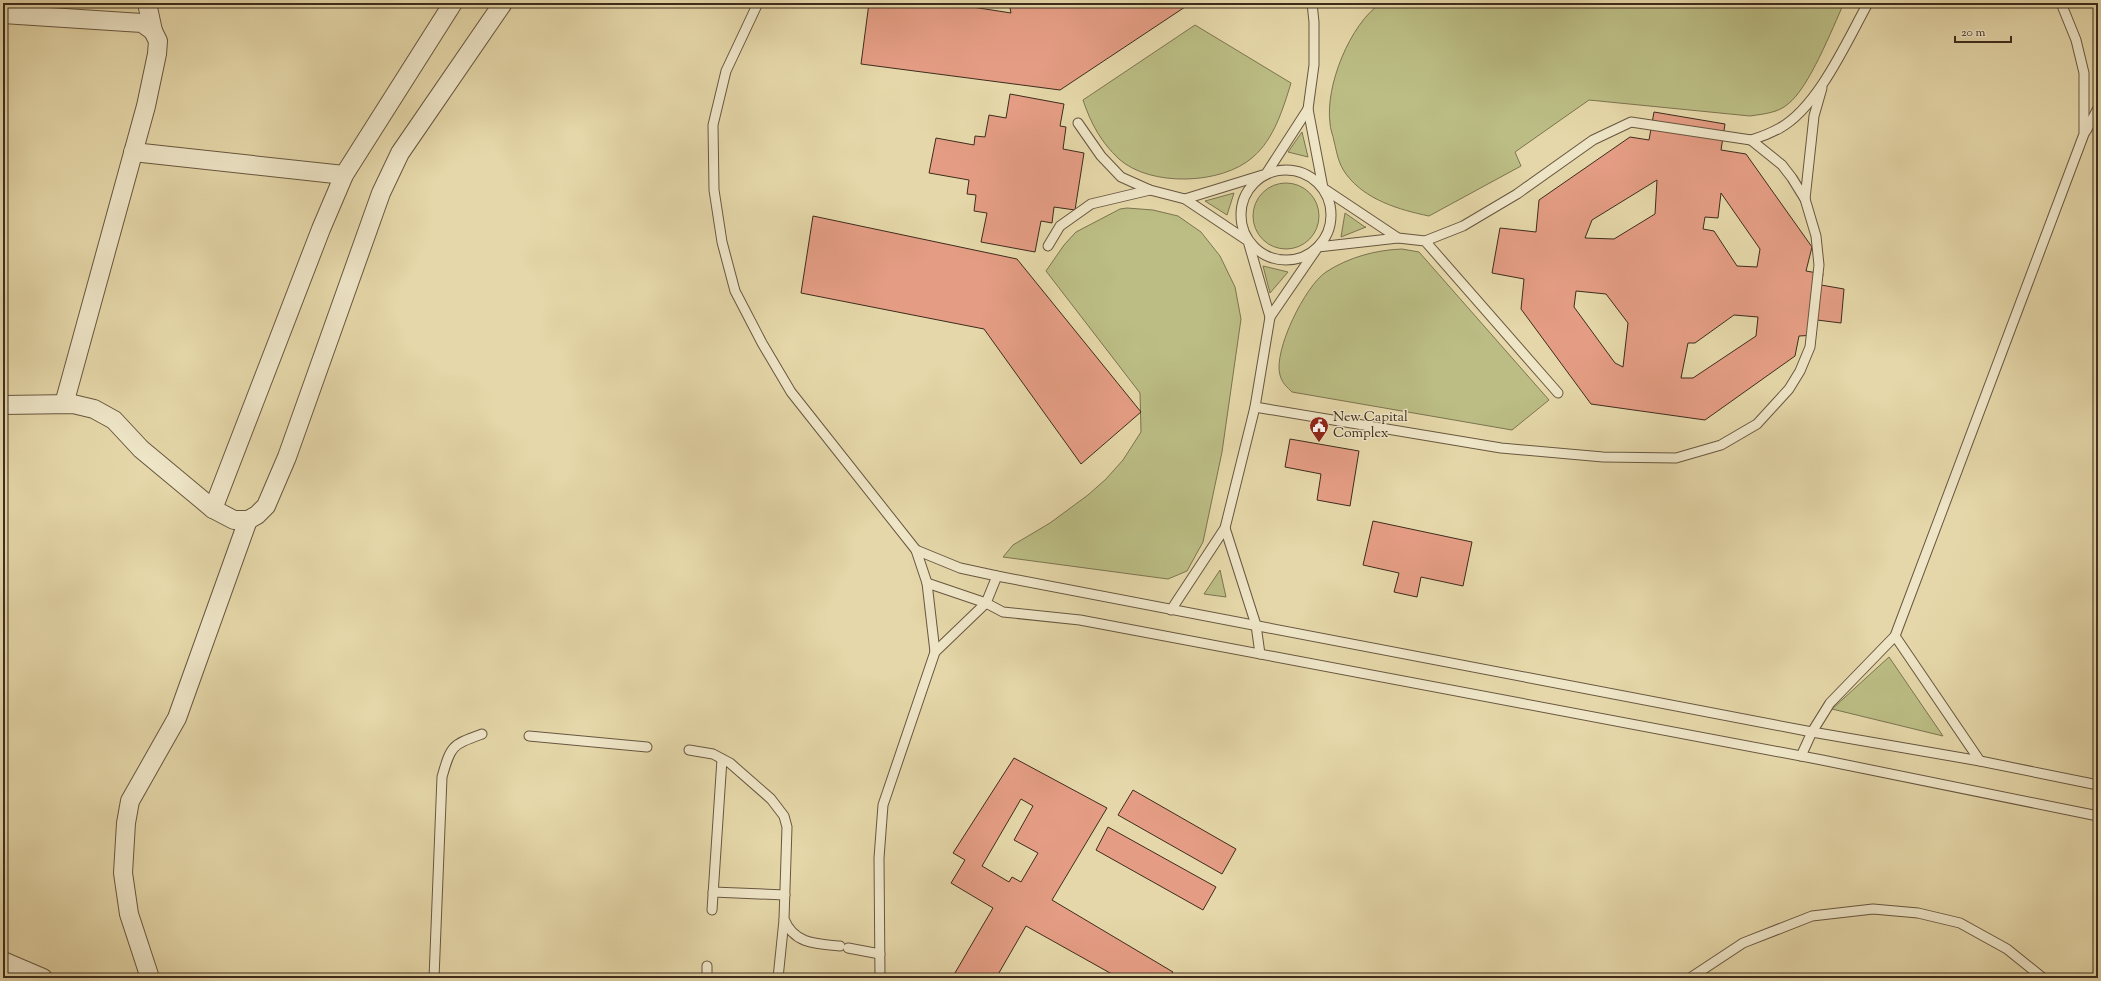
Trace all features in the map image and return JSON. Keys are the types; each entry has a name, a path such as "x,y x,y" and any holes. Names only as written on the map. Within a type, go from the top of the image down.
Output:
{"street":[{"path":"64,404 133,152 157,54 158,41 153,30 147,3"},
{"path":"213,509 321,229 344,175 453,3"},
{"path":"3,405 73,404 94,409 114,420 141,449 213,509 234,520 248,520 257,515 266,506 277,482 381,193 400,153 503,3"},
{"path":"3,14 142,23 153,30"},
{"path":"133,152 344,175"},
{"path":"150,978 129,914 123,873 126,823 130,801 176,718 248,520"},
{"path":"3,961 43,978"}],"lane":[{"path":"758,3 726,71 713,124 714,190 722,242 735,291 762,343 791,392 916,550 927,583 935,652 883,805 879,858 880,978"},
{"path":"1171,610 1225,528 1255,407 1270,317 1327,233 1331,218 1330,202 1323,188 1308,109 1314,58 1312,3"},
{"path":"1751,140 1780,128 1809,102 1823,83 1868,3"},
{"path":"2061,3 2076,40 2084,73 2084,134"},
{"path":"1805,199 1814,116 1823,83"},
{"path":"1801,756 1812,732 1830,703 1895,636 2084,134 2098,108"},
{"path":"1270,317 1248,241 1241,227 1240,211 1244,196 1253,183 1266,174 1308,109"},
{"path":"1078,123 1101,156 1121,177 1150,190 1185,199 1248,241 1260,252 1274,259 1290,260 1305,256 1318,247 1398,238 1425,241 1476,218 1517,194 1593,140 1632,122 1751,140 1782,165 1805,199 1816,236 1819,265 1810,347 1789,389 1775,406 1757,424 1721,445 1676,458 1603,457 1501,448 1255,407"},
{"path":"1185,199 1281,169 1297,170 1312,177 1323,188 1398,238"},
{"path":"1048,246 1060,226 1091,204 1150,190"},
{"path":"1425,241 1558,392"},
{"path":"1225,528 1256,625 1260,654"},
{"path":"916,550 960,568 997,576 1812,732 1980,761 2098,785"},
{"path":"935,652 986,603 997,576"},
{"path":"927,583 986,603 1003,612 1080,620 1801,756 2098,816"},
{"path":"1895,636 1980,761"},
{"path":"434,978 442,777 448,756 457,743 482,734"},
{"path":"529,736 647,747"},
{"path":"689,750 714,754 730,763 756,784 784,816 787,828 785,895 778,978"},
{"path":"712,910 722,759"},
{"path":"713,892 785,895"},
{"path":"1690,978 1743,943 1812,916 1873,909 1918,913 1960,923 2007,949 2043,978"},
{"path":"784,918 792,933 798,937 820,945 844,947 880,954"},
{"path":"707,978 708,966"}],"green space":[{"path":"1381,3 1844,3 1812,72 1796,96 1784,107 1770,113 1750,116 1589,100 1515,152 1521,166 1429,216 1395,207 1373,197 1354,183 1343,170 1339,162 1330,128 1329,108 1336,74 1342,57 1359,25"},
{"path":"1195,25 1291,83 1277,123 1267,142 1253,157 1240,166 1223,173 1186,179 1167,178 1132,168 1119,159 1107,146 1089,117 1083,100"},
{"path":"1302,132 1308,157 1288,152"},
{"path":"1286,183 1298,186 1309,193 1316,204 1319,216 1316,228 1309,239 1298,246 1286,249 1274,246 1263,239 1256,228 1253,216 1256,204 1263,193 1274,186"},
{"path":"1234,193 1227,215 1205,201"},
{"path":"1127,208 1153,210 1178,216 1201,232 1220,256 1235,287 1241,319 1222,452 1203,542 1187,571 1168,579 1003,557 1013,545 1050,523 1088,495 1106,479 1123,460 1141,432 1140,393 1046,271 1064,245 1076,232 1120,209"},
{"path":"1345,213 1365,227 1366,227 1341,237"},
{"path":"1402,249 1419,252 1549,400 1512,430 1292,392 1283,383 1280,375 1279,364 1281,351 1286,336 1300,304 1318,279 1326,272 1353,258 1382,251"},
{"path":"1263,266 1288,272 1270,293"},
{"path":"1220,570 1226,597 1204,594"},
{"path":"1889,657 1943,736 1832,709"}],"building":[{"path":"869,3 947,3 1011,13 1009,3 1191,3 1060,90 861,64"},
{"path":"1010,94 1064,104 1060,126 1066,127 1063,149 1084,153 1075,210 1054,207 1052,223 1041,221 1035,252 981,242 987,213 974,211 976,195 967,194 969,180 929,173 936,138 974,145 975,136 985,137 989,115 1006,118"},
{"path":"1654,112 1725,124 1721,150 1746,154 1812,247 1806,271 1823,274 1821,285 1844,289 1841,323 1817,320 1816,335 1799,336 1795,356 1705,420 1591,404 1521,309 1524,279 1492,273 1500,228 1536,232 1539,200 1630,137 1649,140","holes":["1657,180 1655,214 1614,239 1585,238 1592,220","1721,193 1760,249 1757,267 1737,266 1714,231 1703,229 1705,217 1718,218","1576,291 1606,294 1628,323 1623,367 1615,363 1574,307","1734,315 1758,317 1756,336 1693,378 1681,378 1688,343 1695,343"]},
{"path":"813,216 1017,259 1141,412 1081,464 984,329 801,293"},
{"path":"1290,439 1359,451 1350,506 1317,500 1321,474 1285,467"},
{"path":"1373,521 1472,542 1463,586 1421,577 1417,597 1394,592 1399,573 1363,565"},
{"path":"1014,758 1107,808 1052,900 1173,972 1169,978 1119,978 1026,926 996,978 952,978 993,908 951,883 965,860 953,853","holes":["1021,799 1033,806 1014,840 1038,853 1021,882 1012,877 1009,882 982,866"]},
{"path":"1133,790 1236,849 1222,874 1118,815"},
{"path":"1108,827 1216,887 1203,910 1096,850"}],"place":[{"name":"New Capital Complex","path":"1319,443"}]}
